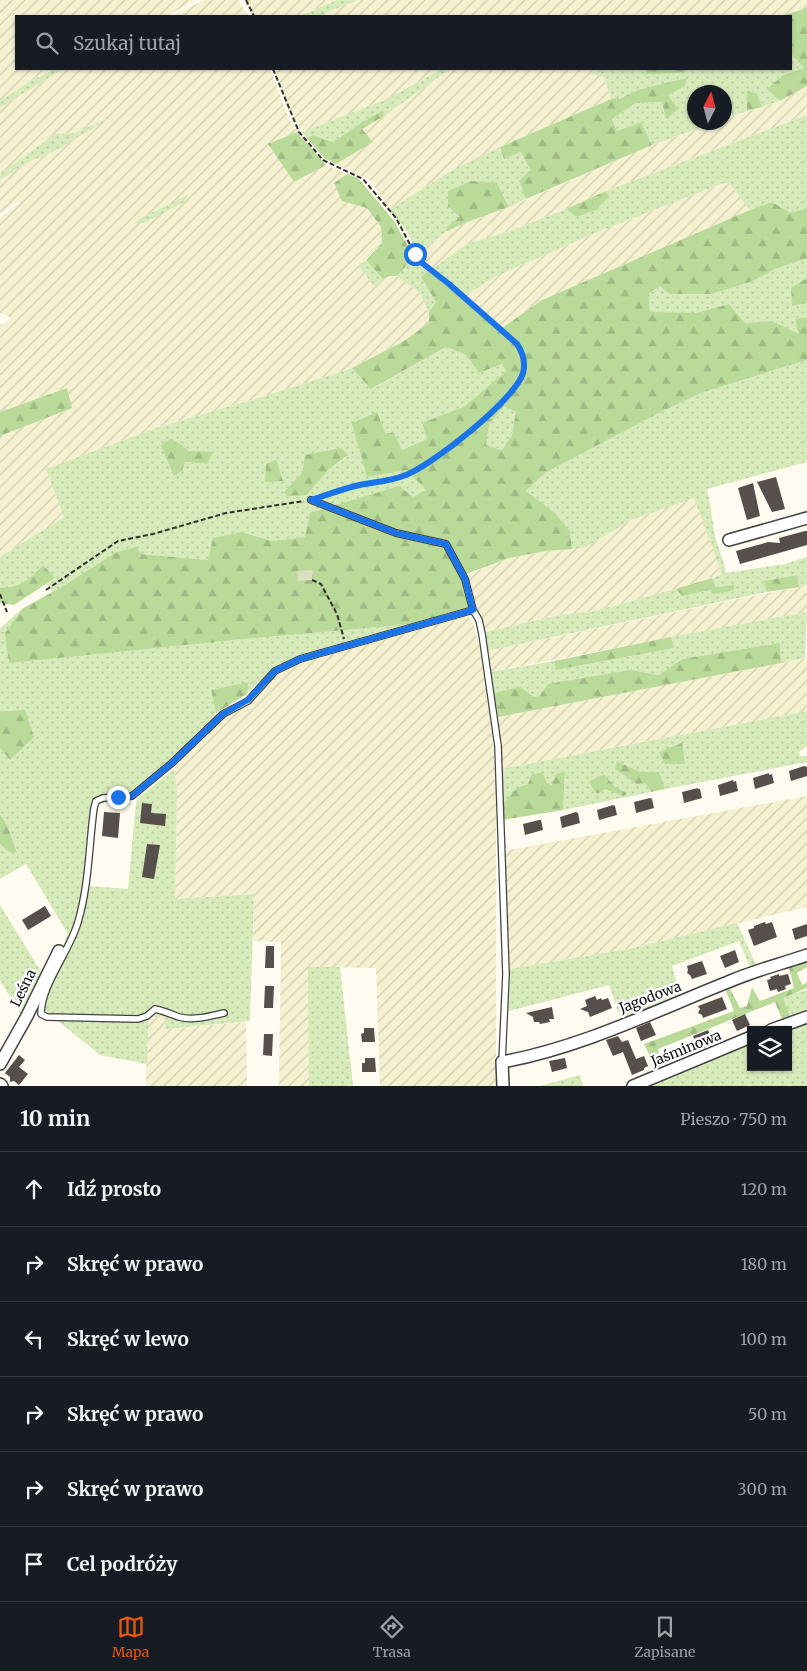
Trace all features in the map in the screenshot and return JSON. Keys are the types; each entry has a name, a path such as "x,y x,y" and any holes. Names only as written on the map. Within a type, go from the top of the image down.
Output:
{"street":[{"path":"729,540 807,518"},
{"name":"Leśna","path":"0,1064 27,1016 59,951"},
{"name":"Jagodowa","path":"502,1062 558,1049 667,1008 729,981 807,955"},
{"path":"782,1026 807,1017"},
{"name":"Jaśminowa","path":"633,1086 747,1040"},
{"path":"502,1062 503,1086"}],"lane":[{"path":"311,500 396,533 446,544 465,579 473,610 479,620 498,746 506,974 502,1062"},
{"path":"224,1013 200,1018 181,1018 155,1009 147,1016 138,1019 47,1017 41,1014 44,996 74,936 79,920 96,801 103,798 132,796 172,763 223,714 248,700 275,671 300,659 473,610"}],"path":[{"path":"246,0 254,15"},
{"path":"46,590 118,541 153,534 226,513 311,500 354,486 404,476 430,461 489,416 523,374 523,354 510,338 449,284 422,263 415,254 396,218 363,179 323,160 299,132 273,70"},
{"path":"312,580 321,584 337,614 345,646"},
{"path":"0,594 7,612"}],"shaded area":[{"path":"0,0 195,0 169,15 15,15 15,70 53,70 29,82 0,101"},
{"path":"204,0 238,0 248,15 175,15"},
{"path":"244,0 338,0 301,15 252,15"},
{"path":"358,0 807,0 807,8 784,15 320,15"},
{"path":"61,70 270,70 287,114 297,132 269,144 294,182 326,165 347,174 334,183 367,208 381,227 382,243 358,266 375,287 383,279 397,276 419,292 429,312 429,323 404,341 352,368 156,428 46,469 64,517 0,557 0,436 72,408 66,388 0,412 0,325 9,321 10,317 0,313 0,217 15,207 21,200 0,213 0,180 27,163 57,150 106,119 74,133 55,134 0,174 0,108"},
{"path":"275,70 440,70 387,99 302,132 285,100"},
{"path":"452,70 598,70 595,71 604,77 611,99 452,170 389,210 370,180 336,164 372,142 361,129 384,116 443,74"},
{"path":"807,86 807,115 606,191 513,230 467,244 432,269 418,254 447,231 467,222 509,207 652,145 694,130 732,130 732,117 780,101"},
{"path":"729,183 750,210 542,300 503,329 466,295 496,276 593,234 721,184"},
{"path":"694,497 722,574 591,612 565,614 485,632 472,597 467,575 509,558 546,551 586,547 631,520"},
{"path":"807,585 807,612 490,672 487,651"},
{"path":"467,615 474,625 480,649 493,741 496,803 496,1086 380,1086 376,968 309,967 309,1086 279,1086 281,942 253,941 254,894 175,899 177,791 174,769 189,751 228,714 243,708 277,675 294,665"},
{"path":"807,658 807,711 501,769 498,717"},
{"path":"807,796 807,907 633,948 510,969 504,851"},
{"path":"164,1016 166,1029 246,1022 247,1086 146,1086 147,1018"}],"green space":[{"path":"338,0 358,0 320,15 301,15"},
{"path":"807,8 807,86 780,101 767,89 783,75 804,68 792,55 792,15 784,15"},
{"path":"792,55 805,68 783,75 768,89 780,101 762,107 757,94 747,90 747,111 732,116 732,85 687,85 687,130 694,130 652,145 641,122 617,131 612,119 636,103 662,102 666,119 668,95 684,86 638,90 619,99 611,99 604,77 592,74 598,70 646,70 646,73 679,73 689,70 792,70"},
{"path":"53,70 61,70 0,108 0,101 29,82"},
{"path":"440,70 452,70 443,74 384,116 382,112 359,124 333,142 313,135 307,138 302,132 387,99"},
{"path":"646,70 689,70 679,73 646,74"},
{"path":"687,78 685,86 668,95 678,109 666,119 662,102 636,103 612,119 617,131 641,122 652,145 526,199 519,181 530,170 521,152 504,159 500,147 611,99 619,99 638,90"},
{"path":"747,90 757,94 762,107 747,111"},
{"path":"382,111 384,116 362,129 373,142 336,164 324,158 307,138 313,135 333,142"},
{"path":"807,115 807,208 791,213 772,202 750,210 729,183 721,184 593,234 496,276 466,295 432,269 467,244 513,230 566,209 576,217 609,196 606,191"},
{"path":"111,117 57,150 27,163 0,180 0,174 55,134 74,133"},
{"path":"297,132 326,165 294,182 268,144"},
{"path":"500,147 504,159 521,152 530,171 519,181 526,199 509,207 497,183 461,217 448,226 447,231 418,254 407,232 389,210 452,170"},
{"path":"347,174 358,178 394,221 414,257 397,276 383,279 366,260 382,243 381,227 367,208 342,201 334,183"},
{"path":"471,181 497,183 509,207 447,231 448,226 460,217 448,206 448,191"},
{"path":"606,191 609,196 596,210 576,217 566,209"},
{"path":"187,195 186,201 146,222 133,224 141,218"},
{"path":"772,202 791,213 807,208 807,258 773,270 753,281 711,294 670,294 660,286 649,293 650,312 695,313 729,304 745,323 772,321 799,334 795,319 807,317 807,360 701,393 545,473 526,491 555,513 570,531 572,549 546,551 509,558 461,576 469,609 414,624 9,663 5,633 22,609 70,582 115,553 136,547 141,554 208,560 213,538 242,532 272,541 305,537 310,513 399,486 413,497 426,490 407,470 367,477 352,423 377,412 385,433 394,433 402,450 427,439 422,423 465,406 506,371 502,364 479,373 466,355 446,347 371,389 352,368 404,341 429,323 429,312 436,302 421,277 427,271 453,290 498,331 542,300","holes":["504,406 516,412 512,435 502,450 486,445 489,425"]},
{"path":"414,257 427,271 421,277 436,302 429,312 419,292 397,276"},
{"path":"807,258 807,278 791,288 792,306 807,303 807,317 795,319 800,335 772,321 745,323 729,304 695,313 650,313 649,293 660,286 753,281 773,270"},
{"path":"366,260 383,279 375,287 358,266"},
{"path":"807,278 807,303 792,306 791,288"},
{"path":"446,347 466,355 479,373 502,364 506,371 465,406 422,423 427,439 401,450 394,433 385,433 353,423 407,469 427,490 413,497 305,537 272,541 242,532 208,560 141,554 70,582 53,592 46,584 55,578 33,578 10,588 0,588 0,557 64,517 46,469 156,428 352,368 372,389","holes":["172,438 207,464 185,462","348,456 327,471 307,495 284,492 302,473"]},
{"path":"807,360 807,462 707,489 715,536 726,573 785,564 807,557 807,585 799,587 797,575 765,581 767,592 487,651 485,632 565,614 591,612 675,589 683,596 734,585 716,587 712,578 722,574 694,498 631,520 586,547 572,549 570,531 555,513 526,491 545,473 701,393"},
{"path":"67,388 72,408 0,436 0,412"},
{"path":"504,406 517,412 512,435 502,450 486,445 489,425"},
{"path":"172,438 189,451 213,452 207,464 185,462 182,471 174,476 161,445"},
{"path":"341,448 348,455 327,471 307,495 287,496 284,492 302,473 305,455"},
{"path":"276,460 283,481 265,482 266,464"},
{"path":"43,565 55,578 14,605 0,603 0,588 7,588 24,582"},
{"path":"313,570 312,580 297,581 297,571"},
{"path":"797,575 799,587 767,592 764,581"},
{"path":"712,578 716,587 734,585 734,590 715,594 710,590 683,596 675,589"},
{"path":"22,609 5,633 233,640 414,624 298,656 273,669 247,694 249,683 211,690 216,713 171,761 124,798 98,804 89,886 128,889 136,803 138,798 174,769 177,791 175,899 254,894 250,1021 166,1029 164,1016 148,1018 147,1064 100,1055 36,1003 68,934 26,864 0,879 0,844 9,851 17,851 7,825 0,814 0,748 10,760 25,710 0,711 0,628"},
{"path":"807,612 805,658 781,663 780,643 682,659 659,675 631,670 540,697 534,697 520,688 494,693 490,672 554,661 556,670 674,648 671,637"},
{"path":"671,637 674,648 556,670 554,661"},
{"path":"780,643 781,663 498,717 494,693 520,687 534,697 539,697 548,684 631,670 659,675 682,659"},
{"path":"249,682 247,694 216,713 211,690"},
{"path":"25,710 34,737 10,760 0,748 0,711"},
{"path":"807,711 807,746 799,752 800,756 807,756 807,762 665,789 658,772 640,772 617,761 645,783 651,792 563,810 565,772 552,785 536,783 518,789 502,805 501,769"},
{"path":"682,743 685,764 665,764 659,752"},
{"path":"617,761 640,772 659,772 665,789 651,792 645,783 637,784 615,769"},
{"path":"565,772 563,810 502,820 502,805 517,788 528,784 532,774 543,773 547,783 552,785 556,774"},
{"path":"604,774 615,787 627,793 624,796 605,789 597,794 589,782"},
{"path":"0,814 7,825 17,852 9,852 0,844"},
{"path":"0,905 43,975 22,1017 0,980"},
{"path":"737,923 758,969 751,970 739,941 672,966 681,997 621,1020 609,985 509,1011 510,969 633,948"},
{"path":"807,958 807,967 797,973 802,985 807,983 807,988 783,998 791,1019 782,1019 775,1002 658,1049 660,1058 653,1062 644,1044 734,1011 724,986 759,973 760,977 730,989 740,1008 747,1006 752,987 760,1001 794,988 788,964"},
{"path":"308,967 340,967 353,1086 309,1086"},
{"path":"807,990 807,1014 791,1019 782,997"},
{"path":"807,1019 807,1086 642,1086 747,1042 747,1071 792,1071 792,1028"},
{"path":"580,1075 583,1086 540,1086"}],"building":[{"path":"776,477 785,509 772,512 757,482"},
{"path":"753,483 760,516 747,520 738,488"},
{"path":"807,531 807,545 740,564 736,551 768,542 780,543 779,538"},
{"path":"804,766 807,767 807,776 791,781 789,771"},
{"path":"769,773 769,775 772,774 774,783 755,789 753,778"},
{"path":"733,780 734,782 736,781 738,791 720,796 718,785"},
{"path":"698,788 702,798 684,803 682,792"},
{"path":"650,798 654,808 636,813 634,802"},
{"path":"142,803 152,804 151,813 166,814 165,826 140,823"},
{"path":"613,805 617,815 599,820 597,810"},
{"path":"104,812 120,813 118,838 102,836"},
{"path":"578,813 580,823 562,828 560,817"},
{"path":"541,820 543,830 525,835 523,824"},
{"path":"147,844 160,845 154,879 142,877"},
{"path":"45,906 51,916 28,930 22,920"},
{"path":"765,922 766,924 772,922 777,937 754,946 748,930"},
{"path":"807,924 807,936 795,940 792,929"},
{"path":"266,946 274,946 274,968 265,968"},
{"path":"735,950 739,962 725,968 720,956"},
{"path":"702,961 707,974 692,979 687,973 687,966"},
{"path":"779,974 779,976 788,974 791,984 785,986 786,989 778,992 777,989 770,991 767,980"},
{"path":"265,986 274,986 273,1008 264,1008"},
{"path":"595,996 597,1000 608,998 612,1008 590,1017 588,1012 580,1009 587,1006 585,1000"},
{"path":"722,997 727,1009 703,1018 698,1013 700,1009 698,1006"},
{"path":"552,1007 554,1019 549,1019 550,1022 540,1024 539,1022 534,1022 533,1017 526,1013"},
{"path":"745,1014 750,1025 737,1031 732,1020"},
{"path":"650,1022 656,1035 641,1041 636,1028"},
{"path":"364,1028 374,1028 375,1042 362,1042 361,1034 364,1033"},
{"path":"708,1030 714,1044 695,1051 694,1048 684,1044 695,1040 693,1036"},
{"path":"264,1034 273,1034 272,1056 263,1055"},
{"path":"618,1036 622,1042 628,1040 636,1059 644,1056 648,1066 644,1070 632,1075 623,1052 613,1056 606,1040"},
{"path":"19,1055 25,1060 19,1067 28,1074 19,1085 14,1081 10,1082 10,1077 5,1073"},
{"path":"365,1058 375,1058 376,1072 362,1072 362,1063 365,1063"},
{"path":"565,1058 567,1068 552,1072 549,1061"}],"route":[{"path":"118,797 132,796 172,763 223,714 248,700 275,671 288,664 473,610 465,579 446,544 396,533 311,500 354,486 404,476 430,461 489,416 523,374 523,354 517,344 449,284 422,263 415,254"}]}
